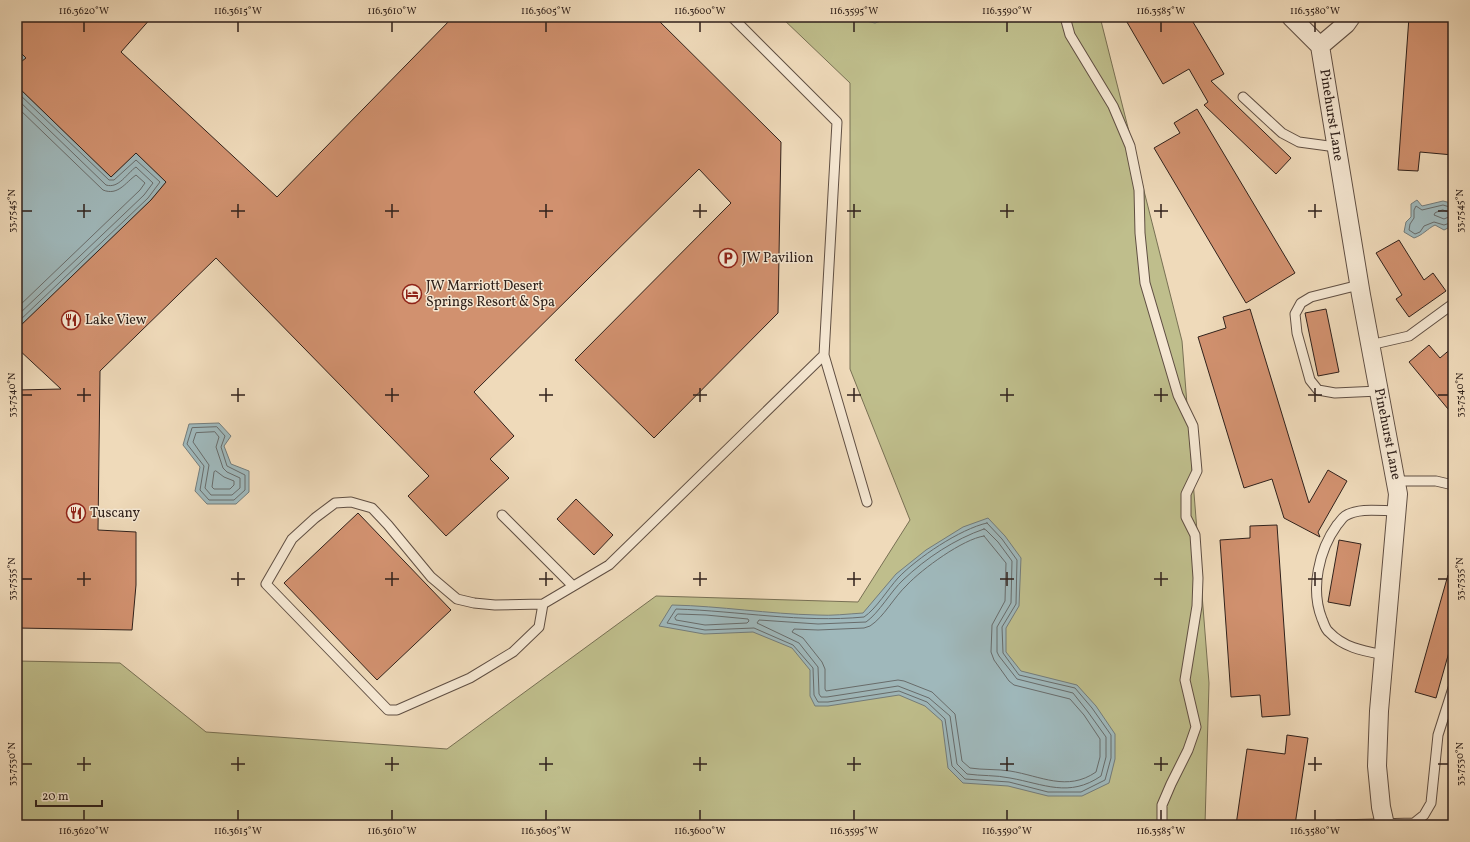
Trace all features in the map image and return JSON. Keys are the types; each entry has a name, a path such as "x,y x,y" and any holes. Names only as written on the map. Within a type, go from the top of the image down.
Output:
{"street":[{"path":"1291,17 1320,46 1346,24 1351,17"},
{"name":"Pinehurst Lane","path":"1320,46 1370,345 1398,494 1380,711 1377,766 1381,807 1385,825"}],"lane":[{"path":"732,17 837,122 824,355 867,502"},
{"path":"1065,17 1070,35 1113,106 1130,146 1139,190 1140,233 1145,283 1178,395 1193,426 1197,471 1186,494 1186,517 1195,535 1198,578 1197,606 1185,680 1196,727 1188,750 1162,806 1162,825"},
{"path":"1243,96 1282,133 1299,142 1336,147"},
{"path":"1360,285 1311,297 1301,303 1295,314 1297,333 1310,380 1318,390 1334,393 1379,391"},
{"path":"1370,345 1409,336 1450,306"},
{"path":"543,604 539,627 513,652 470,678 410,705 397,710 388,710 266,584 292,538 335,503 351,502 372,508 431,577 457,599 474,603 495,605 543,604 609,566 824,355"},
{"path":"1396,481 1436,481 1453,485"},
{"path":"1385,655 1362,651 1344,644 1327,631 1319,607 1317,595 1318,574 1322,554 1332,533 1344,516 1361,510 1396,510"},
{"path":"502,515 573,586"},
{"path":"1337,825 1385,825 1414,823 1424,815 1431,802 1438,735 1453,688"}],"shaded area":[{"path":"781,17 1100,17 1182,341 1209,683 1205,825 17,825 17,661 120,663 206,732 447,749 656,596 858,602 910,520 850,369 850,83"}],"water":[{"path":"856,17 894,17 875,23 857,19"},
{"path":"17,49 26,58 17,65"},
{"path":"17,86 111,177 136,153 166,182 151,200 17,329"},
{"path":"1417,200 1422,206 1443,201 1451,203 1453,206 1453,224 1444,230 1435,225 1414,238 1404,232 1406,222 1411,217 1411,204"},
{"path":"219,423 231,436 224,446 231,464 249,471 249,492 236,504 207,504 195,491 200,467 183,445 189,424"},
{"path":"988,518 1005,536 1021,558 1019,606 1006,628 1006,652 1021,671 1077,685 1096,706 1115,734 1115,759 1109,783 1082,796 1048,796 1008,786 963,783 948,768 942,721 925,706 899,695 828,706 815,706 810,696 810,670 792,648 753,632 704,634 659,626 672,605 799,614 828,615 863,613 896,574 926,550 963,527"}],"building":[{"name":"JW Marriott Desert Springs Resort & Spa","path":"17,17 152,17 121,52 277,197 453,17 655,17 781,142 778,313 654,438 575,360 731,203 699,169 474,392 514,436 490,459 509,478 446,536 408,496 429,476 216,258 100,371 98,530 136,532 136,585 132,630 17,628 17,390 61,389 17,348 17,329 151,200 166,182 136,153 111,177 17,86 17,65 26,58 17,49"},
{"path":"1124,17 1190,17 1224,74 1211,81 1291,158 1276,174 1204,105 1208,102 1189,69 1163,84"},
{"path":"1409,17 1453,17 1453,155 1420,152 1418,171 1398,170"},
{"path":"1197,109 1295,273 1246,303 1154,148 1180,133 1174,123"},
{"path":"1399,240 1424,280 1433,273 1446,291 1409,317 1396,299 1402,295 1376,253"},
{"path":"1250,309 1309,503 1328,470 1347,481 1318,532 1320,537 1284,518 1272,479 1244,488 1198,337 1226,328 1223,317"},
{"path":"1326,309 1339,372 1318,376 1305,313"},
{"path":"1429,345 1440,358 1453,347 1453,415 1409,362"},
{"path":"576,499 613,535 594,555 557,519"},
{"path":"358,513 451,610 377,680 284,583"},
{"path":"1277,525 1290,715 1262,717 1260,695 1231,697 1220,540 1250,538 1250,526"},
{"path":"1339,540 1361,544 1350,606 1328,602"},
{"path":"1448,575 1453,575 1453,638 1436,698 1415,692"},
{"path":"1287,735 1308,738 1295,825 1236,825 1247,749 1285,754"}],"place":[{"name":"JW Pavilion","path":"728,258"},
{"name":"JW Marriott Desert Springs Resort & Spa","path":"412,294"},
{"name":"Lake View","path":"71,320"},
{"name":"Tuscany","path":"76,513"}]}
